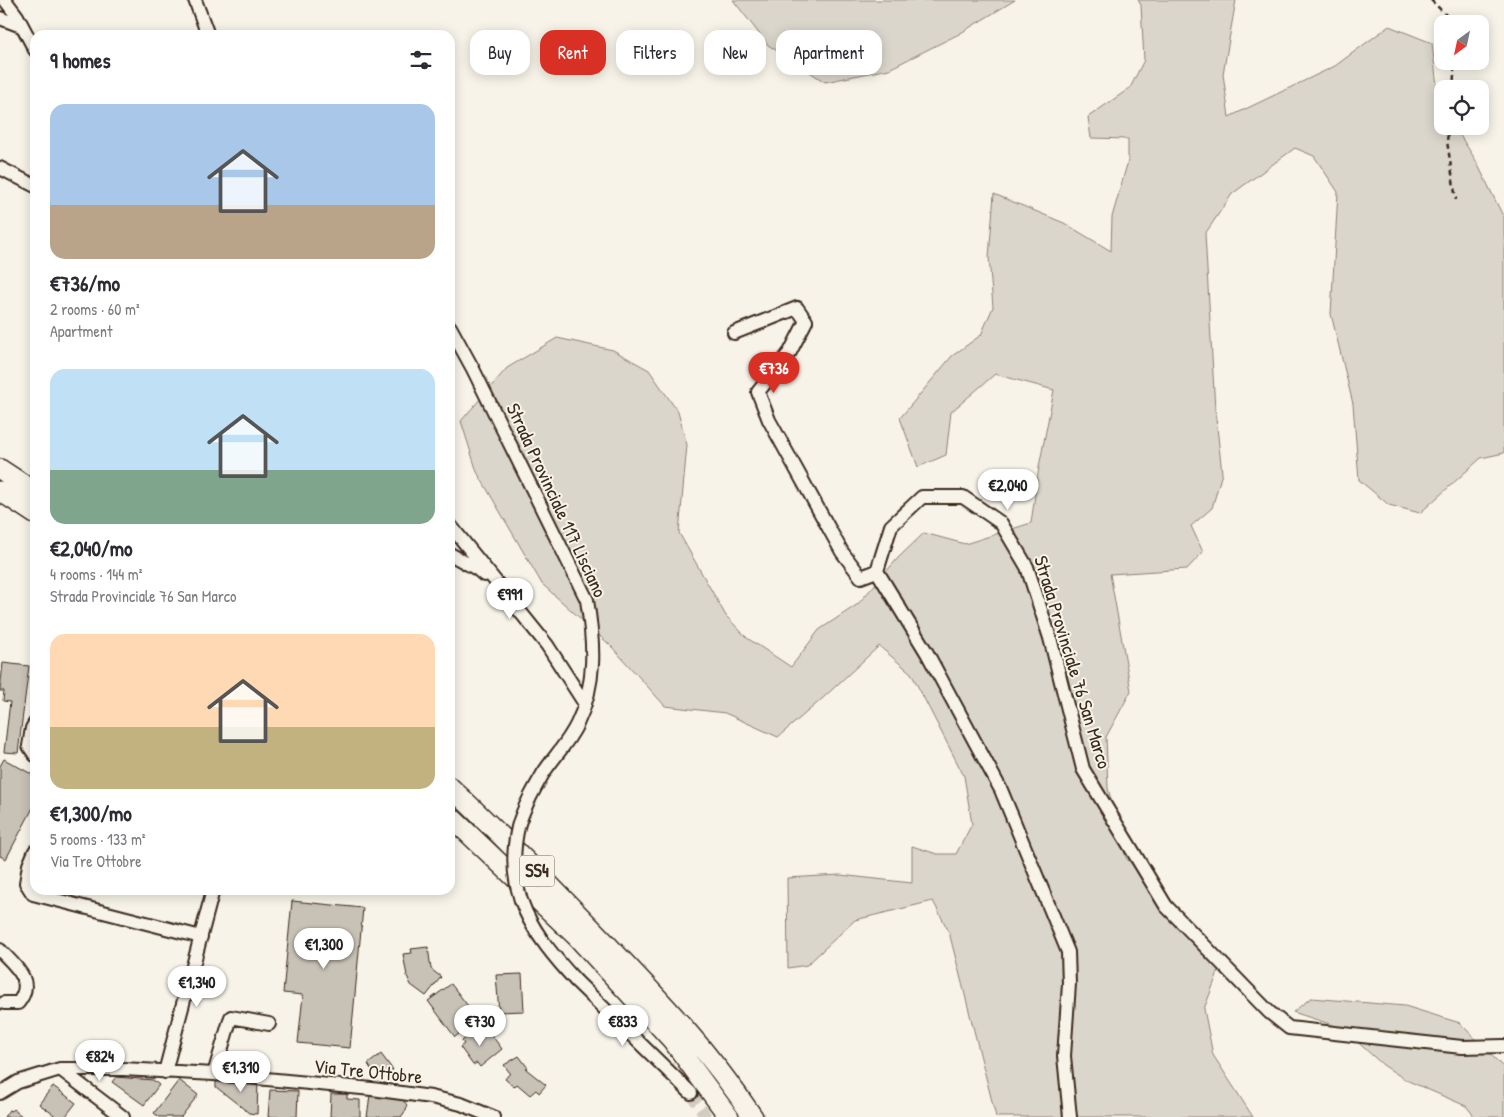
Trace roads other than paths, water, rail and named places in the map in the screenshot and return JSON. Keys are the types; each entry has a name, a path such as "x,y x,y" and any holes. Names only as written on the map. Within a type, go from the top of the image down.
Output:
{"highway":[{"path":"0,469 30,489"},
{"path":"0,491 30,511"},
{"name":"SS4","path":"455,792 502,835 687,1029 753,1117"},
{"name":"SS4","path":"455,821 576,936 672,1040 729,1117"}],"street":[{"path":"5,0 17,16 30,41"},
{"path":"194,0 206,30"},
{"path":"0,18 21,26"},
{"path":"2,171 30,184"},
{"path":"734,333 797,308 806,321 790,352 758,392 769,420 842,552 861,577 877,571 927,653 1002,790 1068,952 1069,984 1064,1056 1070,1117"},
{"name":"Strada Provinciale 117 Lisciano","path":"455,336 587,600 592,630 594,659 586,704 576,726 544,772 527,803 518,826 515,873 521,899 531,925 549,951 576,981 691,1093"},
{"name":"Strada Provinciale 76 San Marco","path":"877,571 891,526 922,498 963,497 1001,523 1027,567 1050,638 1083,769 1166,906 1269,1012 1289,1028 1462,1047 1504,1046"},
{"path":"455,531 547,644 586,704"},
{"path":"455,557 477,568 513,603"},
{"path":"30,863 26,883 30,889"},
{"path":"37,895 201,937"},
{"path":"165,1072 212,895"},
{"path":"0,950 20,972 25,983 25,994 18,1003 4,1003"},
{"path":"214,1074 231,1017 269,1024"},
{"path":"60,1069 123,1117"},
{"name":"Via Tre Ottobre","path":"0,1093 18,1082 60,1069 123,1069 214,1074 431,1096 461,1104 493,1117"}],"tunnel":[{"path":"691,1093 706,1117"}]}
